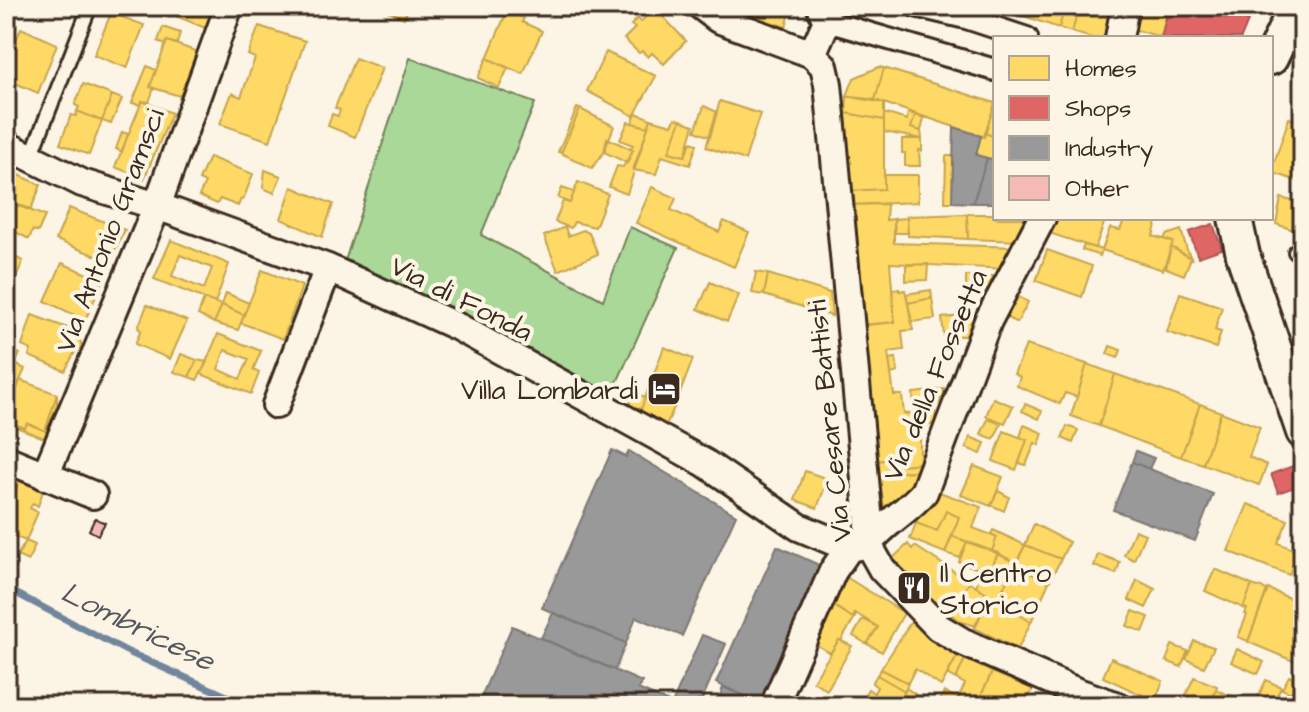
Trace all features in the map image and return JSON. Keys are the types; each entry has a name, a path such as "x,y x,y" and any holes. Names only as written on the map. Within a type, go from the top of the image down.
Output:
{"street":[{"name":"Via Antonio Gramsci","path":"45,476 157,206 229,6"},
{"path":"701,6 718,19 812,54 825,11 993,69"},
{"path":"915,6 967,12 1022,36"},
{"path":"1119,36 1125,6"},
{"path":"1273,54 1296,6"},
{"name":"Via Cesare Battisti","path":"812,54 824,66 828,84 869,522 858,546 938,627 1088,701 1118,706"},
{"name":"Via di Fonda","path":"6,145 82,183 157,206 328,268 458,327 705,463 799,527 858,546"},
{"name":"Via della Fossetta","path":"774,706 833,571 858,546 908,510 924,492 988,321 1041,220"},
{"path":"1235,220 1243,255 1303,432"},
{"path":"276,405 328,268"},
{"path":"6,459 93,495"}],"lane":[{"path":"30,159 90,6"}],"green space":[{"path":"410,58 535,103 481,235 603,300 630,227 678,248 609,400 345,261"}],"building: Homes":[{"path":"180,6 193,6 211,13 205,28 176,16"},
{"path":"377,6 410,6 404,18"},
{"path":"722,6 792,6 786,27"},
{"path":"994,6 1065,6 1059,28"},
{"path":"1065,6 1079,8 1072,32 1059,28"},
{"path":"1139,6 1168,9 1161,36 1133,29"},
{"path":"654,7 686,41 664,64 652,53 648,57 642,51 639,53 624,39 635,28 631,25 638,18 641,22"},
{"path":"1091,7 1116,13 1110,36 1085,36 1072,32 1079,8 1090,10"},
{"path":"507,11 542,31 523,74 487,58"},
{"path":"111,13 144,25 127,68 94,55"},
{"path":"259,26 305,41 270,141 220,124 232,93 241,97 255,58 248,55"},
{"path":"163,27 180,33 177,44 167,41 165,45 158,41"},
{"path":"21,28 57,44 38,93 6,79 6,65"},
{"path":"167,41 198,52 180,96 150,87"},
{"path":"606,52 656,76 634,116 587,91"},
{"path":"355,58 382,68 355,137 328,126 332,114 338,116 340,110 335,108"},
{"path":"487,58 508,68 499,88 478,78"},
{"path":"147,66 156,70 149,102 142,101 141,105 132,103"},
{"path":"879,67 884,68 875,100 847,96 854,78"},
{"path":"884,68 993,102 993,109 984,137 875,100"},
{"path":"83,84 112,95 102,121 77,111 79,107 75,105"},
{"path":"112,95 122,99 111,124 102,121"},
{"path":"847,96 884,103 884,120 846,113"},
{"path":"142,101 172,113 144,179 115,167"},
{"path":"720,101 760,114 745,160 706,147"},
{"path":"704,106 717,112 710,137 695,131"},
{"path":"577,108 580,109 561,153 558,152"},
{"path":"580,109 614,126 604,152 592,168 561,153"},
{"path":"993,109 993,136 985,133"},
{"path":"77,111 102,121 89,155 60,144 71,115 76,116"},
{"path":"908,112 915,115 911,128 921,131 922,139 884,132 884,113 907,120"},
{"path":"636,113 651,119 648,127 632,123"},
{"path":"846,113 884,120 884,189 848,191"},
{"path":"915,115 924,118 921,131 911,128"},
{"path":"675,118 681,120 669,152 685,156 691,142 697,144 690,165 662,156 656,174 633,170 651,119 672,125"},
{"path":"1289,118 1303,123 1303,183 1273,173"},
{"path":"681,120 694,125 685,156 669,152"},
{"path":"628,122 648,127 627,194 609,187 617,166 623,167 633,150 630,149 633,145 620,140"},
{"path":"122,132 128,134 122,152 116,149"},
{"path":"985,133 993,136 993,159 976,155 981,136 984,137"},
{"path":"607,138 633,150 627,163 604,152"},
{"path":"902,139 922,139 920,166 905,166"},
{"path":"946,156 953,156 952,202 945,202"},
{"path":"209,157 253,174 238,206 220,199 217,204 199,196 205,183 199,180"},
{"path":"6,169 41,185 31,209 6,201"},
{"path":"265,170 281,176 274,193 263,188"},
{"path":"884,175 918,175 918,202 848,205 848,191 884,189"},
{"path":"578,182 608,194 595,227 574,222 571,228 555,222 563,201 570,203"},
{"path":"292,187 333,204 322,237 281,219"},
{"path":"652,187 676,198 671,210 719,232 724,221 749,232 734,267 636,223"},
{"path":"562,188 574,192 570,203 558,198"},
{"path":"1281,198 1303,204 1303,233 1276,224"},
{"path":"6,201 45,216 38,232 33,230 29,239 6,227"},
{"path":"887,204 886,220 894,219 894,243 1017,247 1007,269 890,263 895,322 861,325 848,205"},
{"path":"69,208 125,230 109,261 56,240"},
{"path":"967,214 968,239 908,236 907,216"},
{"path":"967,214 993,214 993,220 1030,220 1021,241 968,239"},
{"path":"907,218 908,233 895,233 894,219"},
{"path":"1048,220 1105,220 1095,248 1043,231"},
{"path":"1124,220 1157,220 1153,236 1173,242 1163,270 1102,250 1110,228 1120,230"},
{"path":"6,227 16,235 7,254 6,253"},
{"path":"565,227 568,236 583,230 589,233 598,254 558,271 544,236"},
{"path":"1181,230 1191,258 1171,247 1173,242 1164,239 1166,235"},
{"path":"171,240 229,264 215,303 154,279","holes":["180,255 212,268 204,289 172,276"]},
{"path":"1084,245 1102,250 1100,256 1082,250"},
{"path":"1171,247 1191,258 1184,275 1166,268"},
{"path":"1047,250 1092,266 1082,297 1036,281"},
{"path":"6,253 23,261 13,286 6,283"},
{"path":"62,263 103,281 85,320 45,301"},
{"path":"928,264 927,280 906,281 906,265"},
{"path":"262,270 302,286 283,339 241,323"},
{"path":"756,272 768,274 764,295 752,293"},
{"path":"768,274 830,293 832,316 764,295"},
{"path":"966,276 993,276 993,289 966,289"},
{"path":"710,282 739,295 727,322 698,309"},
{"path":"892,290 905,290 913,330 902,331 904,350 888,352 894,395 902,395 904,414 918,413 920,439 920,463 902,465 901,458 877,461 857,326 895,322"},
{"path":"931,290 932,298 908,303 906,294"},
{"path":"1010,292 1028,302 1017,323 998,313"},
{"path":"226,293 249,303 244,315 222,305"},
{"path":"1180,293 1222,307 1215,330 1221,332 1216,348 1167,332"},
{"path":"932,298 935,319 912,322 908,303"},
{"path":"204,299 222,305 214,323 198,315"},
{"path":"147,305 187,321 170,359 135,344"},
{"path":"222,305 244,315 238,330 214,323"},
{"path":"984,314 974,336 944,336 942,318"},
{"path":"32,315 76,331 82,346 77,348 65,371 29,356 31,350 22,346"},
{"path":"218,334 261,351 253,370 259,373 251,394 201,374","holes":["225,350 249,359 240,379 218,369"]},
{"path":"1026,345 1087,364 1077,397 1065,393 1060,404 1017,386 1020,377 1014,374"},
{"path":"1110,346 1121,350 1118,358 1107,354"},
{"path":"6,347 20,354 14,366 6,363"},
{"path":"664,347 693,359 677,401 648,390"},
{"path":"181,354 197,360 189,377 174,372"},
{"path":"896,358 898,372 891,374 889,359"},
{"path":"197,360 207,362 197,380 189,377"},
{"path":"15,364 25,369 17,387 7,384"},
{"path":"1087,364 1115,374 1099,426 1071,416"},
{"path":"1115,374 1200,404 1181,457 1099,426"},
{"path":"20,380 57,394 45,431 27,423 25,428 6,421"},
{"path":"945,389 938,404 914,407 913,393"},
{"path":"648,390 677,401 663,432 637,420"},
{"path":"634,392 645,397 641,410 629,405"},
{"path":"57,394 57,405 44,438 6,423 25,428 27,423 45,431"},
{"path":"993,398 1013,406 1005,423 986,416"},
{"path":"1025,404 1042,411 1039,419 1022,411"},
{"path":"1200,404 1221,412 1203,464 1181,457"},
{"path":"935,411 936,424 918,426 918,413"},
{"path":"1221,412 1260,427 1249,457 1267,465 1259,485 1203,464"},
{"path":"988,419 1001,424 994,439 981,434"},
{"path":"1024,425 1043,433 1026,465 1019,463 1027,440 1020,437"},
{"path":"1067,426 1078,430 1073,443 1062,438"},
{"path":"1004,431 1027,440 1016,470 993,461"},
{"path":"970,437 985,443 981,454 966,448"},
{"path":"920,454 924,454 924,470 890,473 889,459 901,458 902,465 920,463"},
{"path":"889,459 890,473 916,471 918,488 898,508 884,509 877,461"},
{"path":"974,466 1003,477 991,506 961,495"},
{"path":"805,471 828,479 817,508 795,500"},
{"path":"19,481 43,491 38,506 33,503 30,508 38,512 26,541 6,533 6,497 11,486 16,489"},
{"path":"928,488 981,507 973,528 997,537 992,551 952,536 959,517 946,511 937,531 916,523"},
{"path":"998,491 1009,497 1004,511 991,505"},
{"path":"1248,504 1288,520 1278,543 1298,551 1289,575 1228,551"},
{"path":"946,511 959,517 945,553 910,539 916,523 937,531"},
{"path":"1034,524 1069,542 1061,559 1025,545"},
{"path":"993,530 1025,545 1016,563 992,551 997,537 991,534"},
{"path":"1135,530 1145,534 1134,560 1124,555"},
{"path":"952,536 967,542 960,558 945,553"},
{"path":"26,541 35,545 28,561 17,556"},
{"path":"967,542 998,553 989,573 959,562"},
{"path":"908,544 970,582 943,617 893,558"},
{"path":"1025,545 1061,559 1049,582 1015,566"},
{"path":"998,553 1016,563 997,600 976,586 982,570 989,573"},
{"path":"1098,554 1120,562 1116,574 1094,566"},
{"path":"1015,566 1049,582 1031,622 997,600"},
{"path":"1215,569 1252,585 1243,608 1205,591"},
{"path":"846,577 904,613 882,652 867,644 878,627 855,613 853,618 831,604"},
{"path":"1137,580 1155,589 1146,608 1129,600"},
{"path":"970,582 997,600 992,606 986,602 976,626 962,622 947,612"},
{"path":"1252,585 1267,590 1248,641 1238,637 1247,615 1247,609 1243,608"},
{"path":"1268,589 1303,604 1303,665 1248,642"},
{"path":"997,600 1031,622 1018,649 974,628 986,602 992,606"},
{"path":"831,604 853,618 857,614 830,653 810,641"},
{"path":"1133,611 1149,617 1143,632 1127,626"},
{"path":"863,619 878,627 867,644 853,636"},
{"path":"912,620 959,653 941,686 915,669 908,683 881,669"},
{"path":"839,640 852,646 827,690 813,681"},
{"path":"1194,641 1214,647 1204,667 1186,659"},
{"path":"1172,645 1188,651 1181,667 1166,661"},
{"path":"1237,649 1264,662 1258,674 1231,662"},
{"path":"959,653 965,659 956,679 947,674"},
{"path":"1111,658 1163,681 1155,701 1103,677"},
{"path":"965,659 992,672 976,706 957,701 965,684 956,679"},
{"path":"881,669 908,683 905,691 877,675"},
{"path":"992,672 1033,689 1024,706 976,706"},
{"path":"877,675 905,691 896,706 888,706 865,694 868,689 874,693 877,687 872,683"},
{"path":"1289,676 1298,680 1291,693 1282,689"},
{"path":"1194,677 1217,686 1211,704 1217,706 1181,706"},
{"path":"1266,680 1281,687 1274,703 1258,697"},
{"path":"906,688 915,694 912,698 917,702 915,706 904,706 899,702"},
{"path":"1216,690 1245,701 1243,706 1211,704"},
{"path":"944,692 958,698 957,701 967,706 937,706"}],"building: Shops":[{"path":"1169,6 1205,6 1248,21 1242,36 1162,36"},
{"path":"1213,224 1222,249 1198,257 1189,232"},
{"path":"1293,466 1300,485 1278,493 1271,474"}],"building: Industry":[{"path":"954,127 981,136 976,155 987,158 973,203 952,202"},
{"path":"987,158 993,160 993,203 973,203"},
{"path":"612,450 626,457 629,451 736,515 682,636 636,617 626,643 542,608"},
{"path":"1136,451 1154,458 1149,469 1132,462"},
{"path":"1132,462 1213,494 1195,541 1113,510"},
{"path":"777,546 828,569 767,706 716,683"},
{"path":"553,613 626,643 615,670 541,638"},
{"path":"512,626 642,682 638,689 669,702 668,706 477,706"},
{"path":"702,635 726,644 701,702 698,700 696,706 671,706"},
{"path":"723,687 753,700 751,706 735,706 719,699"}],"building: Other":[{"path":"95,518 105,523 98,535 89,530"}],"waterway":[{"name":"Lombricese","path":"6,588 128,652 249,706"}],"place":[{"name":"Villa Lombardi","path":"664,389"},
{"name":"Il Centro Storico","path":"914,588"}]}
